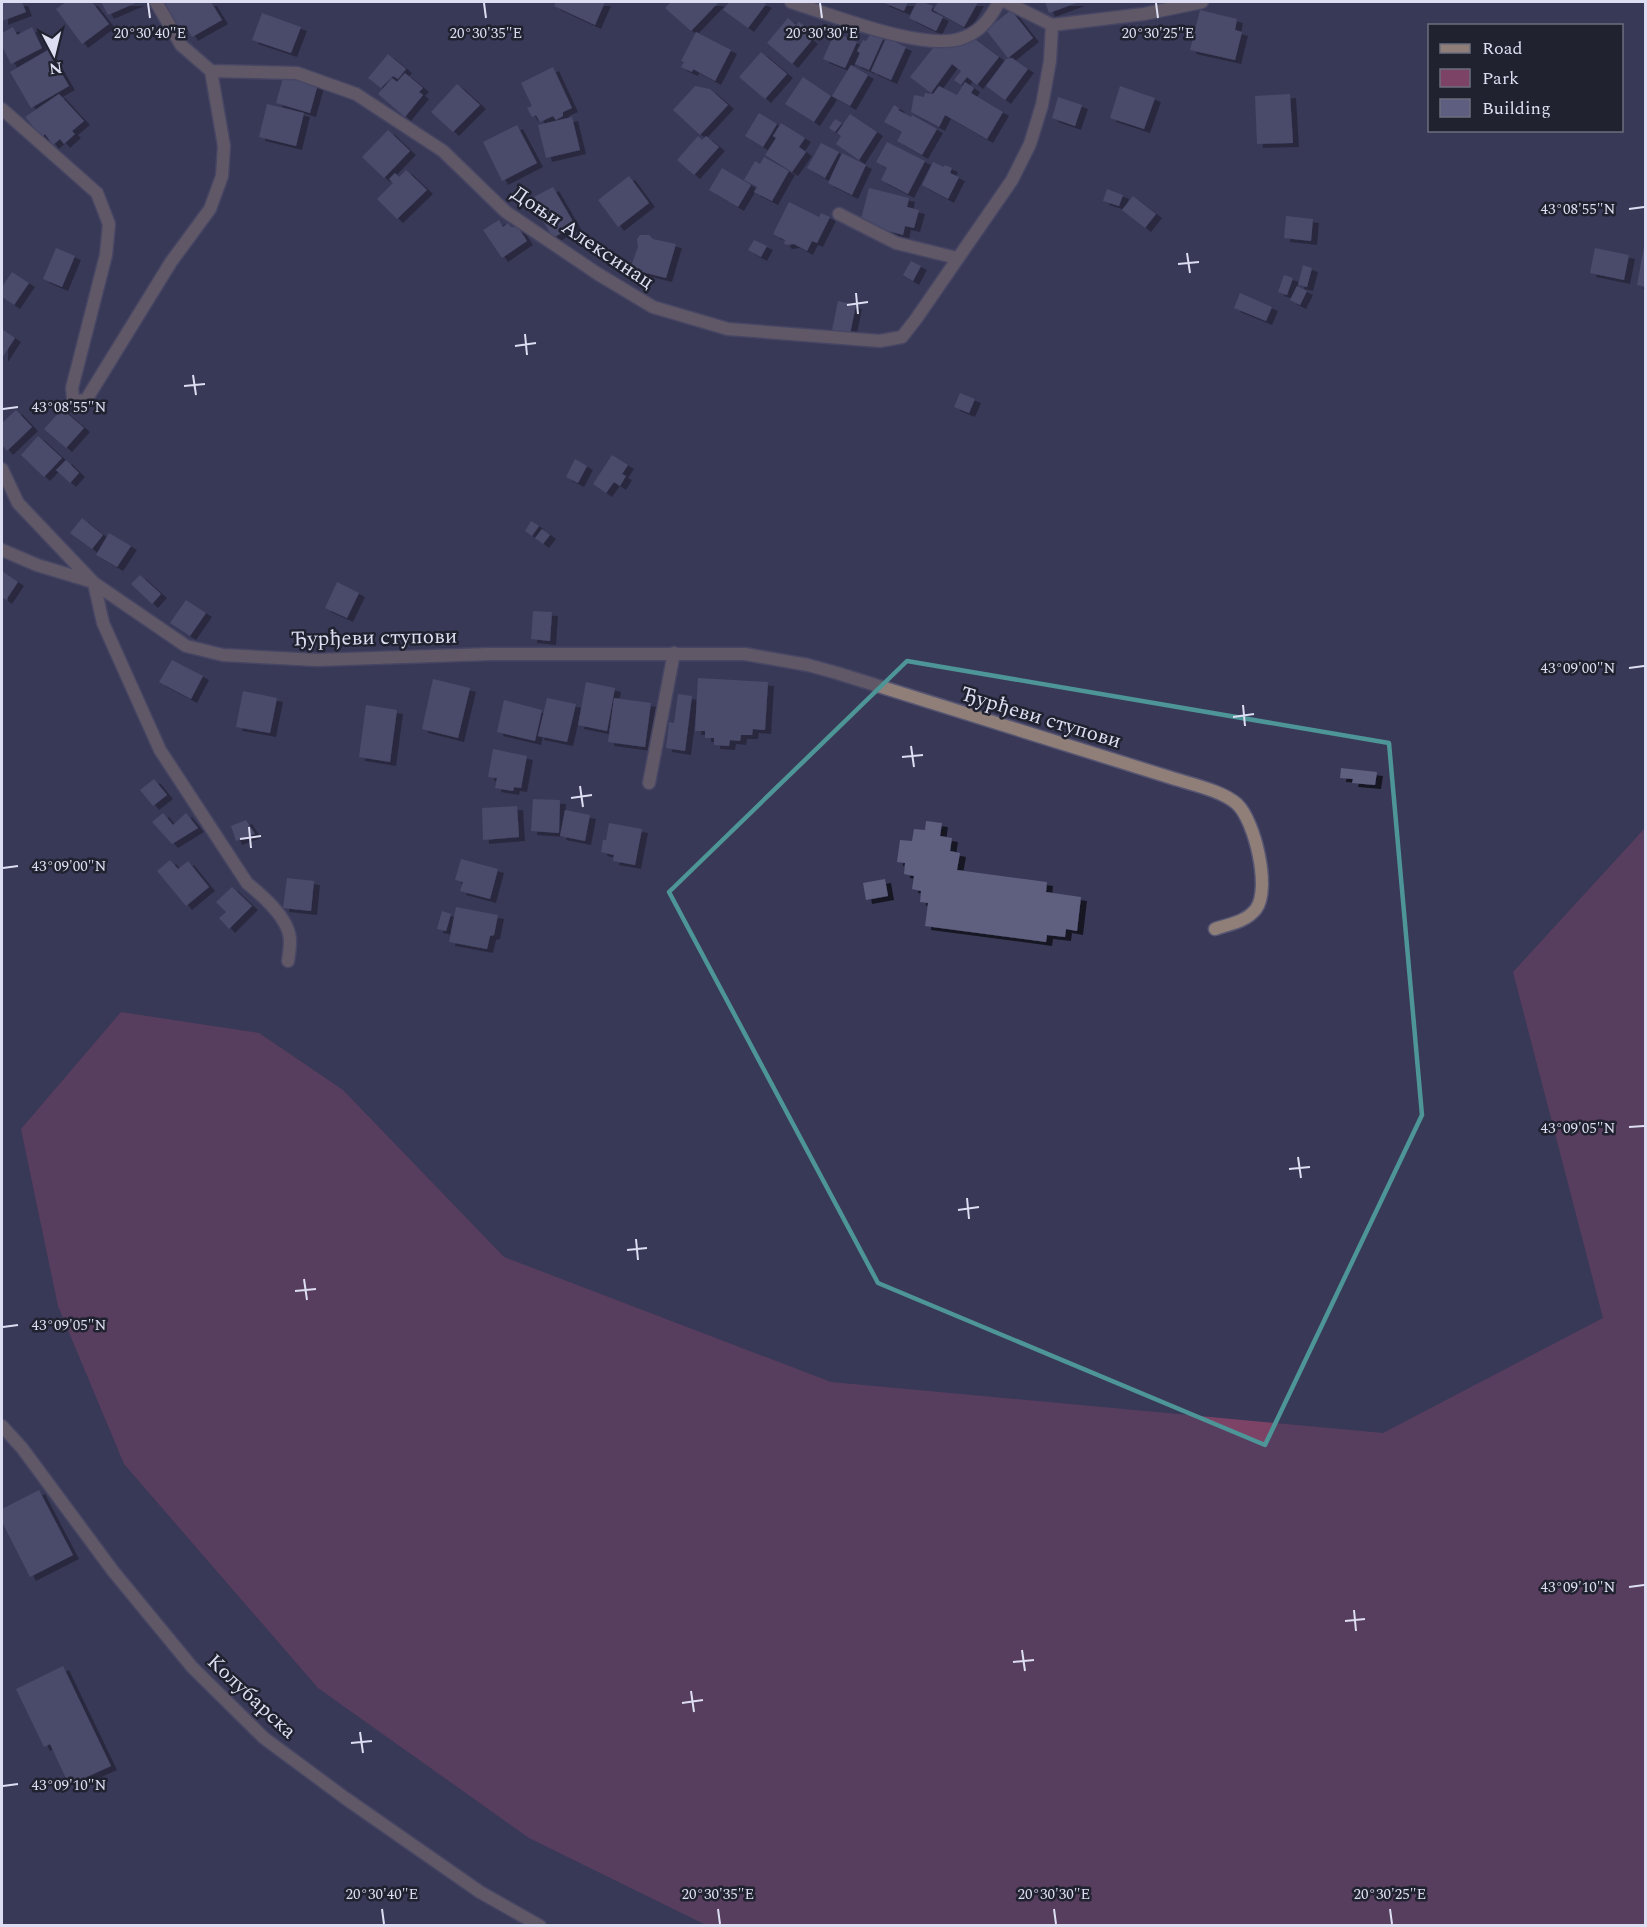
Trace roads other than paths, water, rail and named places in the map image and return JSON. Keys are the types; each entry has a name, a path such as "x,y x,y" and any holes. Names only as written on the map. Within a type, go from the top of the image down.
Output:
{"street":[{"path":"2,109 97,193 109,224 106,255 72,388 73,398 77,401 86,400 171,262 210,209 222,176 224,146 211,71 181,45 156,2"},
{"path":"791,2 868,27 930,42 964,38 988,21 999,2"},
{"path":"1005,2 1052,24 1144,14 1203,2"},
{"path":"839,214 896,243 957,258 1012,180 1030,144 1044,94 1050,60 1052,24"},
{"name":"Доњи Алексинац","path":"211,71 297,73 356,94 443,151 506,212 598,274 653,307 728,329 880,341 902,337 957,258"},
{"name":"Ђурђеви ступови","path":"2,469 18,503 94,583 186,646 224,655 317,660 490,654 745,654 812,666 1225,796 1238,805 1255,841 1260,859 1263,890 1257,908 1245,920 1215,929"},
{"path":"2,487 18,503"},
{"path":"2,550 37,565 94,583 103,623 160,750 247,883 263,895 278,912 291,939 288,961"},
{"path":"649,783 674,653"},
{"name":"Колубарска","path":"2,1426 22,1448 113,1571 192,1666 264,1738 345,1798 480,1892 540,1926"}]}
